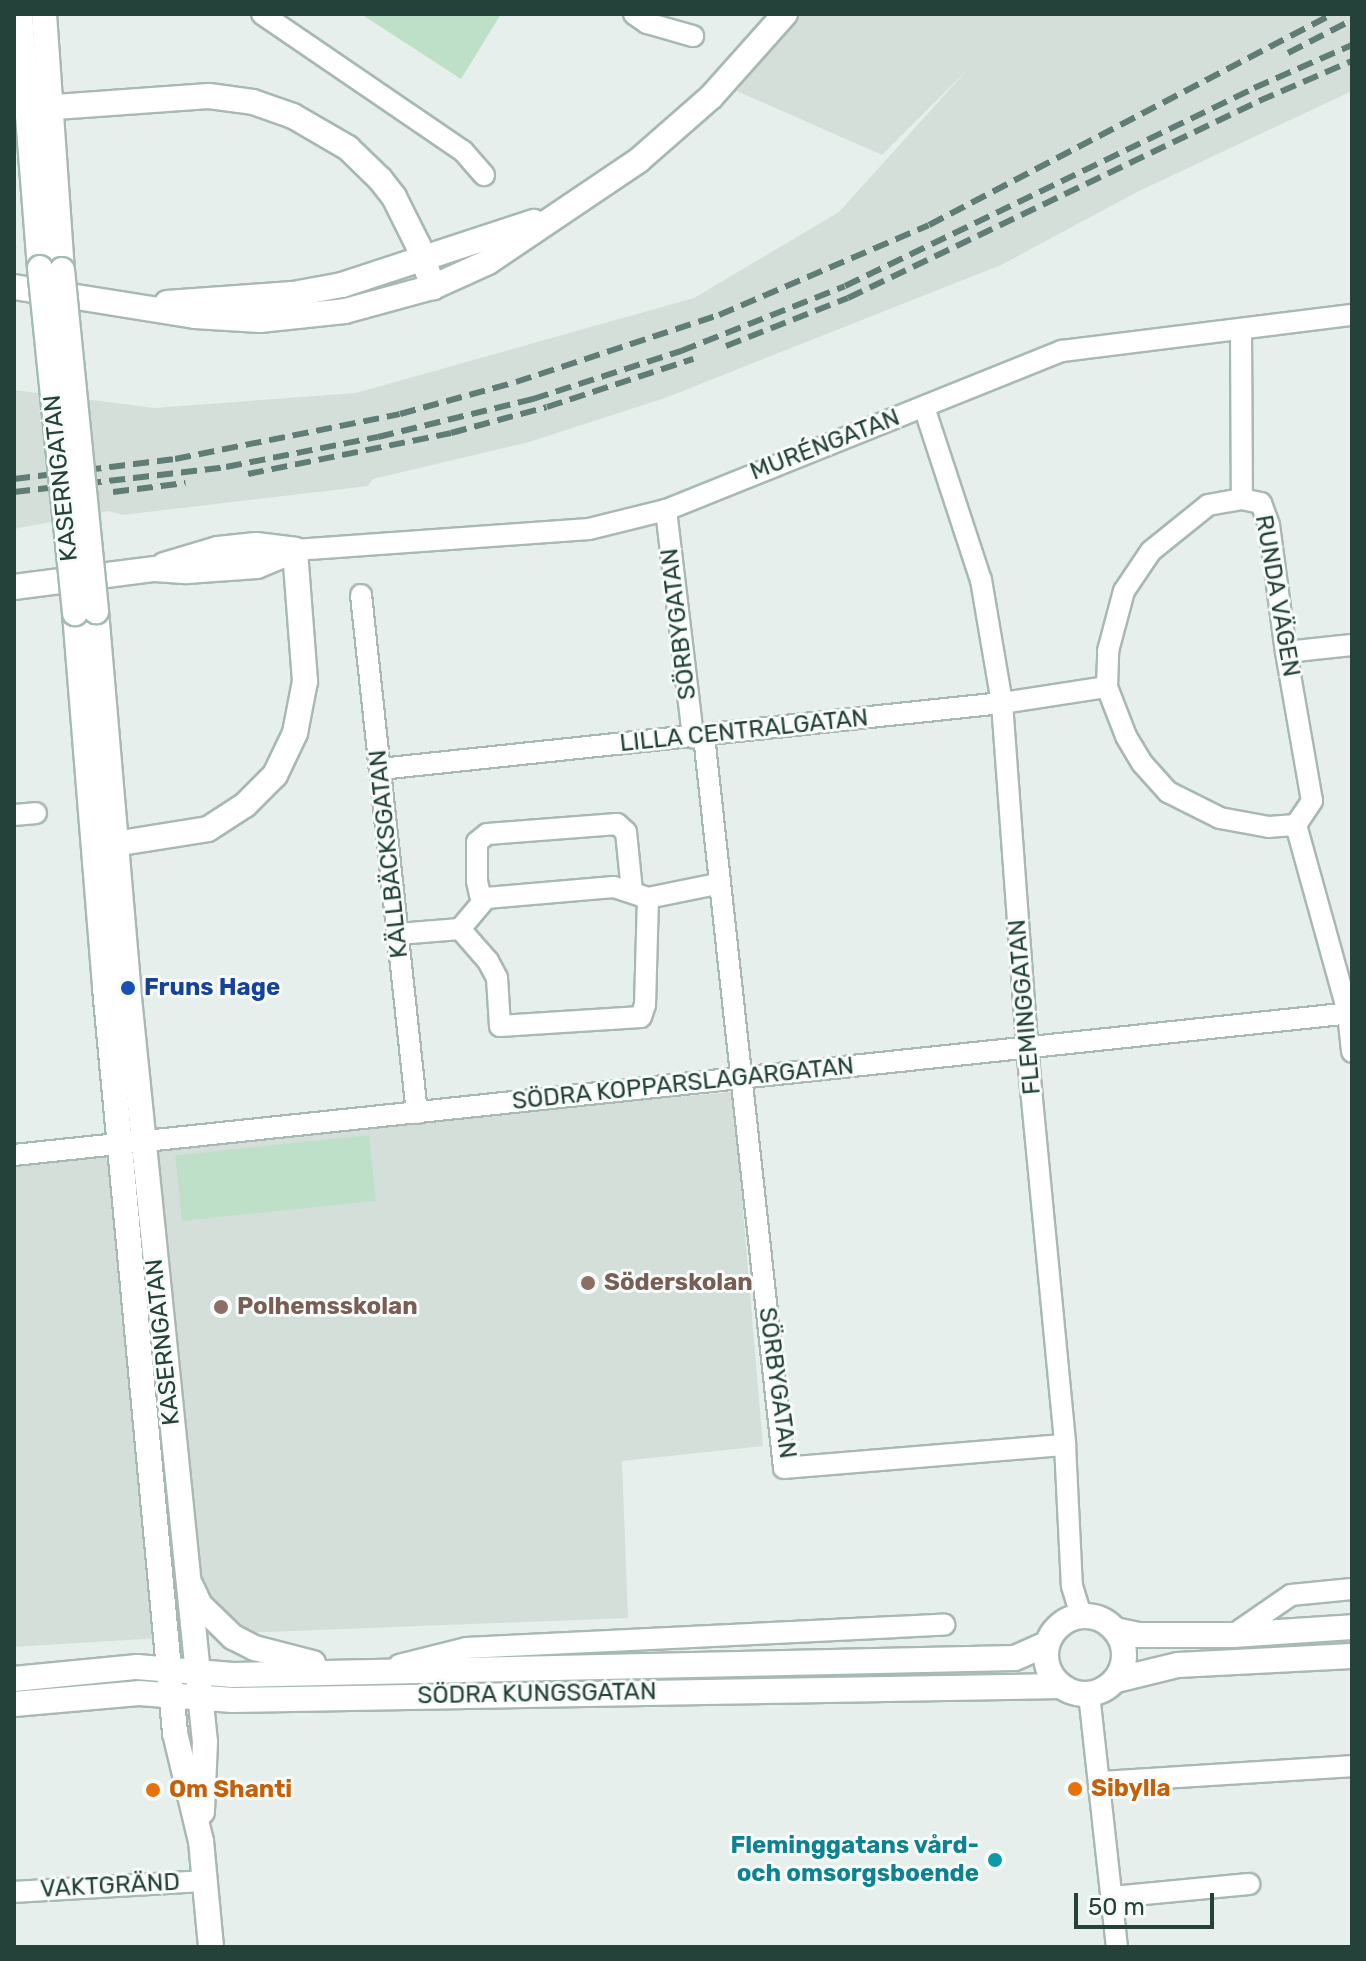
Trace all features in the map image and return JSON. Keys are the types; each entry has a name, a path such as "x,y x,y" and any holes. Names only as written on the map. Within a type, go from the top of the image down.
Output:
{"main road":[{"name":"KASERNGATAN","path":"20,14 40,108"},
{"name":"KASERNGATAN","path":"44,14 40,108 51,269 86,612 133,1144 171,1695 175,1733 201,1841 211,1947"},
{"path":"14,287 233,320 283,319 345,311 433,287 488,262 639,160 711,97 785,14"},
{"path":"40,108 209,96 253,102 293,116 348,148 380,179 394,197 433,287"},
{"path":"139,306 293,294 342,285 424,261 552,217"},
{"path":"105,846 208,829 245,805 275,775 295,733 305,681 295,550"},
{"name":"MURÉNGATAN","path":"14,587 155,569 187,571 257,566 295,550"},
{"name":"KASERNGATAN","path":"133,1144 205,1742 201,1841"},
{"path":"185,1565 200,1605 233,1637 279,1656 374,1672"},
{"path":"1081,1616 1104,1620 1115,1630 1124,1651 1123,1666 1116,1680 1104,1690 1089,1694"},
{"name":"SÖDRA KUNGSGATAN","path":"14,1704 139,1693 171,1695 198,1684 374,1672 1015,1658 1047,1644 1060,1625 1081,1616"},
{"path":"1115,1630 1138,1635 1233,1635 1352,1627"},
{"path":"1047,1644 1048,1667 1061,1686"},
{"path":"1116,1680 1178,1665 1352,1656"},
{"name":"SÖDRA KUNGSGATAN","path":"14,1679 137,1667 169,1670 233,1700 1061,1686 1074,1693 1089,1694"}],"street":[{"path":"262,14 463,151 484,175"},
{"path":"634,14 647,23 693,36"},
{"name":"MURÉNGATAN","path":"295,550 589,529 666,510 1062,351 1352,315"},
{"path":"1241,329 1242,499"},
{"name":"FLEMINGGATAN","path":"924,407 981,580 1002,703 1027,1047 1065,1445 1072,1586 1081,1616"},
{"name":"RUNDA VÄGEN","path":"1242,499 1261,503 1269,525 1286,652 1312,801 1296,825 1269,827 1220,818 1168,792 1142,763 1126,736 1107,687 1108,651 1124,591 1151,551 1208,505 1242,499"},
{"name":"SÖRBYGATAN","path":"666,510 742,1077 784,1468 1065,1445"},
{"name":"KÄLLBÄCKSGATAN","path":"361,595 417,1113"},
{"path":"1286,652 1352,645"},
{"name":"LILLA CENTRALGATAN","path":"380,769 1002,703 1107,687"},
{"path":"14,815 36,813"},
{"path":"460,929 488,961 497,978 500,1026 641,1017 645,1005 640,894 626,832 617,824 608,823 487,834 477,842 480,895 486,898 614,887 640,894 717,884"},
{"path":"1296,825 1350,1013 1352,1052"},
{"path":"398,934 460,929 486,898"},
{"name":"SÖDRA KOPPARSLAGARGATAN","path":"14,1155 1350,1013"},
{"path":"1233,1635 1291,1595 1352,1589"},
{"name":"SÖDRA KUNGSGATAN","path":"374,1672 466,1648 944,1625"},
{"path":"1089,1694 1117,1947"},
{"path":"1100,1782 1352,1766"},
{"name":"VAKTGRÄND","path":"14,1892 206,1881"},
{"path":"1112,1897 1249,1884"}],"shaded area":[{"path":"800,14 1352,14 1352,91 1137,192 1001,265 665,398 529,442 373,479 368,486 122,515 109,511 14,529 14,390 154,408 356,393 694,298 839,212 968,69 882,155 737,91"},
{"name":"Polhemsskolan","path":"733,1092 763,1446 622,1461 628,1618 241,1633 14,1647 14,1160 168,1141"}],"green space":[{"path":"361,14 501,14 461,79"},
{"path":"369,1135 376,1201 182,1221 175,1155"}],"railway":[{"path":"14,479 175,459 400,414 516,382 719,315 929,225 1333,14"},
{"path":"1288,53 1352,20"},
{"path":"14,492 226,467 378,437 533,399 681,351 845,286 1254,88 1352,45"},
{"path":"726,346 848,298 1259,101 1352,61"},
{"path":"248,474 451,433 547,407 693,359"},
{"path":"113,492 185,483"}],"place":[{"name":"Fruns Hage","path":"128,988"},
{"name":"Söderskolan","path":"588,1283"},
{"name":"Polhemsskolan","path":"221,1307"},
{"name":"Sibylla","path":"1075,1789"},
{"name":"Om Shanti","path":"153,1790"},
{"name":"Fleminggatans vård- och omsorgsboende","path":"995,1860"}]}
